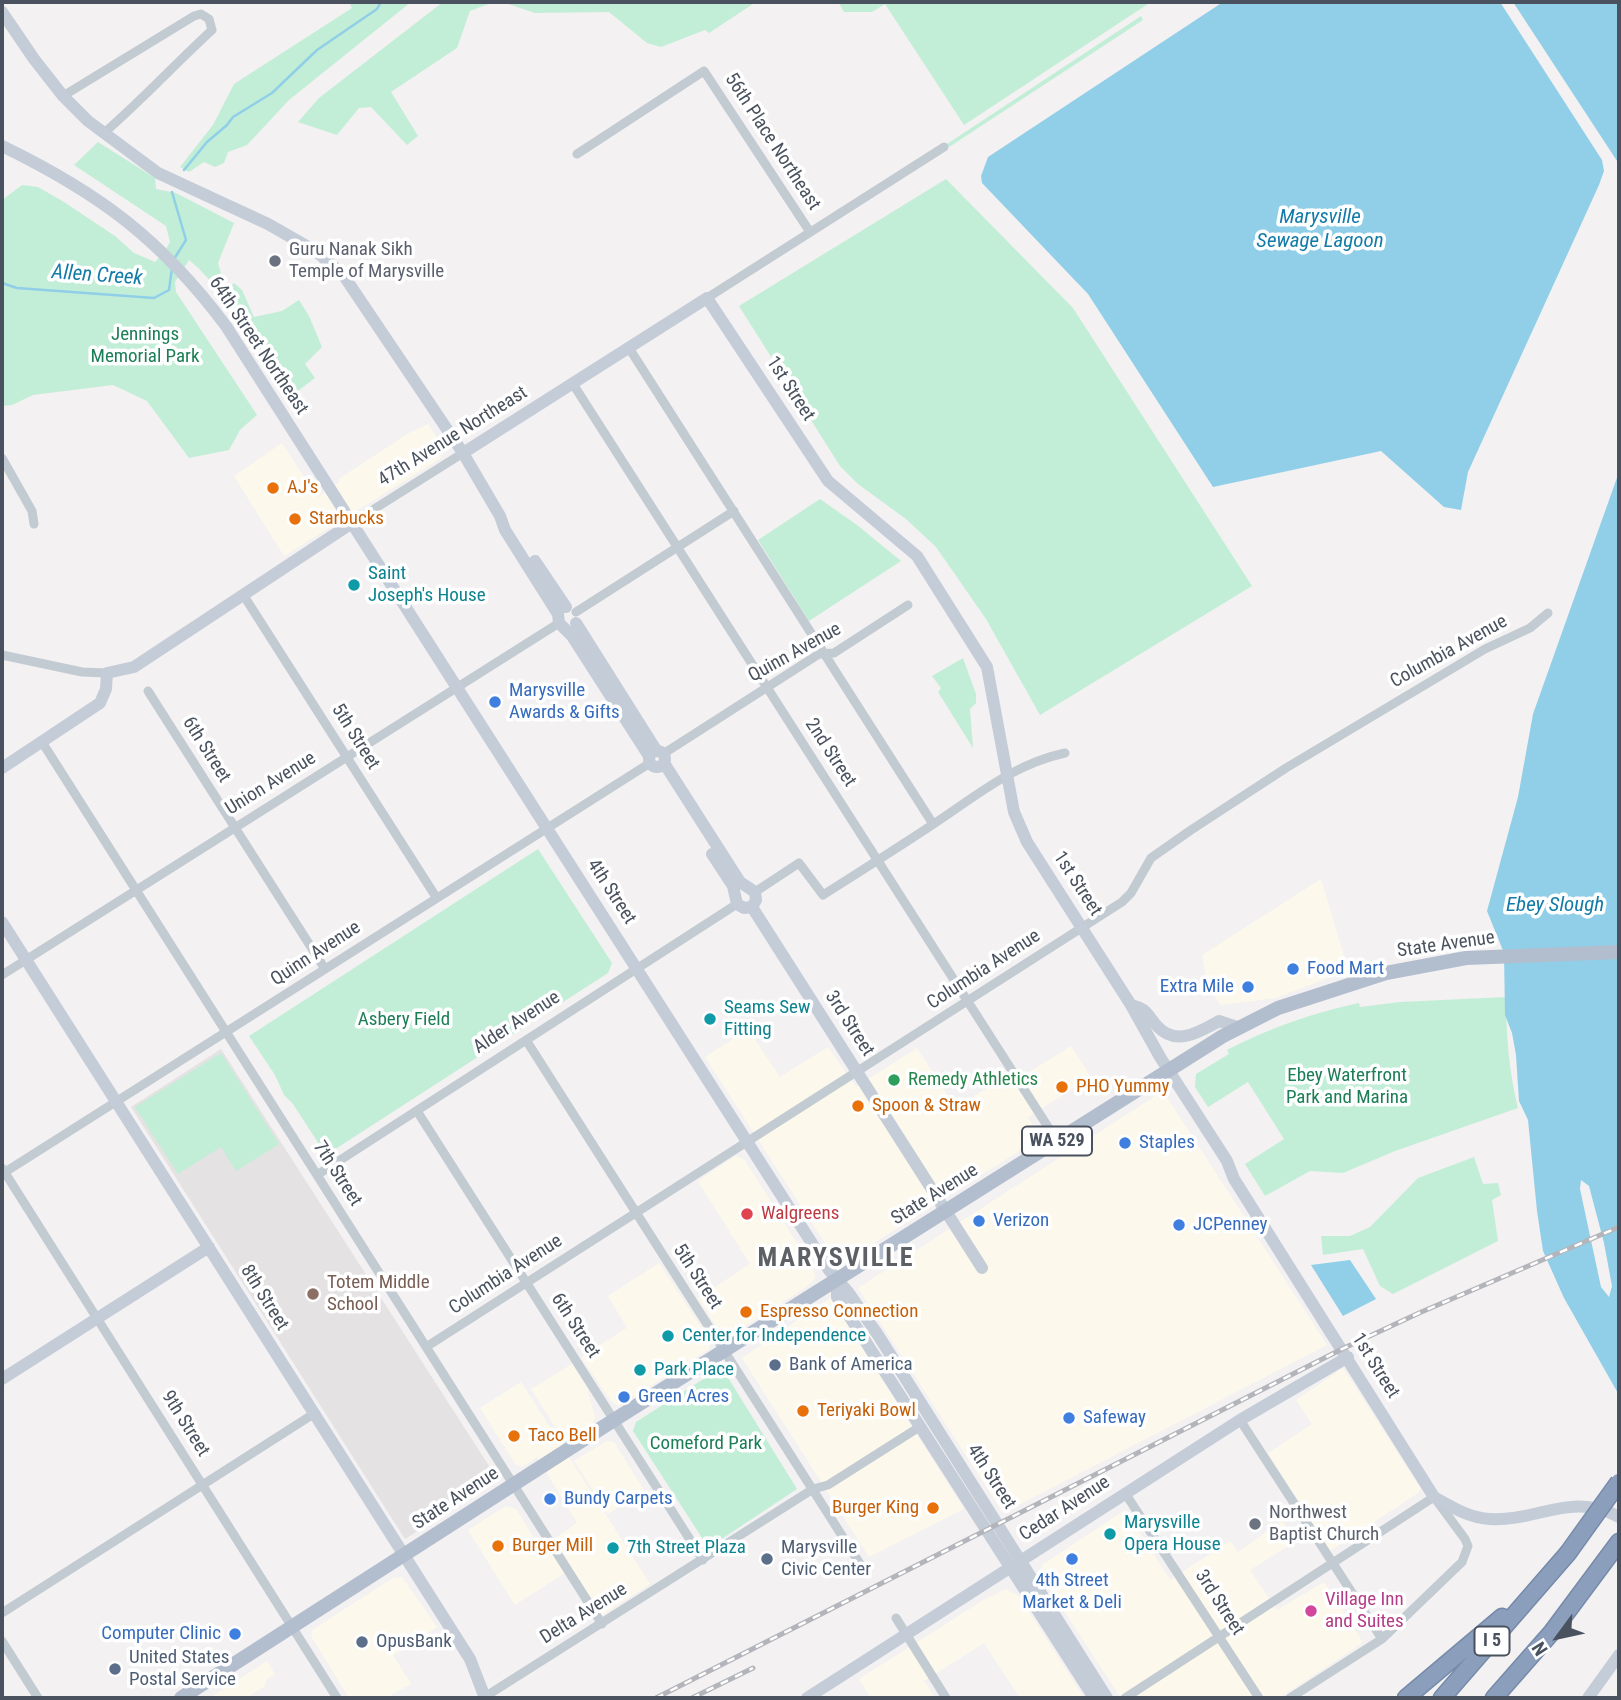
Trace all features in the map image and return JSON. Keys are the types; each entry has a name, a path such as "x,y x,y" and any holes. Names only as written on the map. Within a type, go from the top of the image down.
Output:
{"highway":[{"name":"I 5","path":"1442,1698 1568,1553 1619,1482"},
{"name":"I 5","path":"1494,1698 1552,1632 1615,1549"},
{"path":"1406,1698 1542,1584"},
{"path":"1508,1698 1552,1632"}],"main road":[{"name":"State Avenue","path":"181,1698 1168,1069 1240,1028 1278,1009 1360,980 1466,958 1619,952"}],"street":[{"path":"2,12 63,96 88,121 158,173 268,224 317,252 344,276 463,453 500,516 505,530 567,618 743,895"},
{"path":"63,96 194,16 201,14 209,19 212,30 180,59 144,98 104,133"},
{"name":"56th Place Northeast","path":"576,154 705,72 810,232"},
{"name":"64th Street Northeast","path":"2,146 96,197 132,225 186,275 226,326 352,523"},
{"name":"47th Avenue Northeast","path":"107,673 134,667 352,523 944,147"},
{"name":"1st Street","path":"707,298 828,481 917,556 987,667 1014,812 1027,842 1131,1005 1227,1161 1234,1179 1434,1497"},
{"path":"629,348 933,824"},
{"name":"2nd Street","path":"573,384 1057,1141"},
{"path":"2,458 32,511 34,524"},
{"name":"Union Avenue","path":"2,975 734,511"},
{"name":"4th Street","path":"352,523 837,1281 848,1292 878,1335 959,1462 1094,1698"},
{"name":"5th Street","path":"244,596 436,897"},
{"name":"Quinn Avenue","path":"3,1171 226,1033 819,654 834,653 908,605"},
{"name":"Columbia Avenue","path":"426,1347 1122,902 1131,893 1151,858 1191,830 1286,768 1485,649 1530,628 1548,613"},
{"path":"2,655 82,672 107,673 106,689 100,704 2,768"},
{"name":"6th Street","path":"148,691 325,968"},
{"name":"7th Street","path":"42,743 602,1624"},
{"path":"1007,773 1038,760 1065,753"},
{"name":"Alder Avenue","path":"317,1175 637,968 743,895 799,863 822,895 1007,773"},
{"name":"3rd Street","path":"743,895 756,900 752,906 982,1268"},
{"name":"8th Street","path":"2,922 405,1555 470,1660 484,1698"},
{"path":"1131,1005 1144,1009 1157,1026 1166,1034 1175,1037 1185,1038 1219,1021 1240,1028"},
{"name":"5th Street","path":"526,1040 862,1567"},
{"name":"6th Street","path":"417,1111 703,1560"},
{"name":"9th Street","path":"3,1171 337,1698"},
{"path":"2,1379 209,1247"},
{"name":"4th Street","path":"837,1281 837,1297 921,1426 1107,1698"},
{"name":"Cedar Avenue","path":"807,1698 1240,1420 1348,1357"},
{"path":"2,1613 315,1413"},
{"path":"1240,1420 1382,1639"},
{"path":"813,1489 828,1485 921,1426 928,1425 948,1455 959,1462"},
{"name":"Delta Avenue","path":"484,1698 813,1489"},
{"name":"3rd Street","path":"1125,1493 1259,1698"},
{"path":"1434,1497 1465,1514 1487,1519 1505,1519 1550,1509 1586,1506 1619,1517"},
{"path":"1290,1698 1382,1639 1466,1557 1468,1546 1465,1539 1434,1497"},
{"path":"1125,1698 1434,1497"},
{"path":"896,1618 946,1698"},
{"path":"2,1641 38,1698"},
{"path":"1588,1698 1619,1655"}],"shaded area":[{"path":"428,424 442,446 441,458 284,556 234,476 282,443 317,497 338,483 340,478 409,433"},
{"path":"1321,879 1348,970 1276,998 1220,1005 1207,982 1202,955"},
{"path":"748,1029 780,1077 828,1047 856,1087 917,1048 956,1108 1001,1079 1007,1086 1071,1046 1091,1077 1028,1117 1040,1138 839,1265 705,1057"},
{"name":"Totem Middle School","path":"221,1049 498,1480 405,1539 131,1107"},
{"path":"1163,1091 1327,1345 1003,1513 858,1288"},
{"path":"735,1156 744,1159 814,1270 815,1277 803,1289 730,1336 721,1334 698,1298 750,1264 698,1181"},
{"path":"659,1263 709,1339 710,1346 708,1350 618,1406 610,1400 581,1357 627,1328 608,1296"},
{"path":"829,1299 964,1509 869,1557 742,1358"},
{"path":"572,1364 587,1388 595,1417 593,1423 564,1441 531,1389"},
{"path":"1343,1368 1421,1489 1330,1551 1268,1453 1312,1424 1296,1400"},
{"path":"521,1382 650,1584 601,1616 571,1569 515,1605 468,1530 506,1506 516,1509 540,1548 577,1523 537,1457 522,1467 515,1464 480,1408"},
{"path":"607,1441 614,1442 644,1490 608,1514 574,1461"},
{"path":"1125,1510 1170,1580 1230,1541 1238,1552 1282,1521 1296,1541 1250,1570 1277,1610 1324,1582 1352,1624 1362,1641 1361,1644 1279,1698 1121,1698 1041,1573 1042,1565"},
{"path":"402,1577 437,1627 393,1655 411,1684 386,1698 349,1698 311,1636 312,1630 393,1578"},
{"path":"1006,1589 1019,1596 1084,1698 1020,1698 984,1643 924,1681 935,1698 871,1698 859,1679 985,1599"},
{"path":"267,1661 275,1674 266,1680 265,1686 246,1698 210,1698"}],"green space":[{"path":"349,2 411,2 289,100 247,145 228,152 224,163 215,167 204,162 189,172 180,167 213,125 234,84 352,8"},
{"path":"443,2 494,2 470,11 457,48 391,92 418,136 407,145 371,107 359,108 337,135 298,122 319,98"},
{"path":"502,2 756,2 709,33 705,30 661,47 647,43 609,12 535,13"},
{"path":"838,2 1151,2 964,125 885,4 872,12 844,12"},
{"path":"1141,16 1143,20 949,147 947,144"},
{"name":"Jennings Memorial Park","path":"98,142 155,178 156,189 176,193 234,223 218,263 226,291 234,283 242,290 254,317 282,311 299,300 322,347 305,364 315,378 295,393 304,408 298,411 234,311 189,260 175,282 176,292 257,415 240,430 229,450 189,458 147,401 113,385 33,395 12,405 2,406 2,200 22,185 38,187 115,236 134,253 155,262 170,242 166,226 74,165"},
{"path":"946,179 1073,308 1252,586 1040,715 986,619 936,547 906,519 858,484 840,466 739,306"},
{"path":"820,499 901,561 809,621 758,540"},
{"path":"963,658 976,694 976,703 970,709 973,748 938,692 941,688 932,676"},
{"name":"Asbery Field","path":"538,849 612,963 608,973 326,1155 293,1104 284,1095 275,1075 249,1036"},
{"name":"Ebey Waterfront Park and Marina","path":"1506,997 1512,1081 1518,1108 1395,1151 1343,1173 1310,1171 1265,1196 1245,1164 1284,1139 1248,1082 1208,1107 1195,1087 1196,1074 1229,1054 1227,1050 1275,1028 1325,1011 1359,1003 1360,1007 1400,1002"},
{"path":"221,1053 279,1144 236,1171 221,1147 178,1174 135,1107"},
{"path":"1474,1157 1483,1184 1498,1183 1501,1195 1492,1200 1498,1241 1393,1294 1380,1286 1363,1249 1323,1255 1321,1236 1350,1236 1370,1227 1418,1178"},
{"name":"Comeford Park","path":"716,1371 727,1376 797,1489 711,1546 706,1544 633,1431 636,1422"}],"water":[{"name":"Marysville Sewage Lagoon","path":"1223,2 1500,2 1602,160 1604,171 1599,185 1468,472 1461,510 1444,507 1381,451 1213,487 1088,294 982,183 981,176 988,157"},
{"path":"1513,2 1619,2 1619,164"},
{"name":"Ebey Slough","path":"1619,472 1619,1395 1564,1298 1543,1251 1528,1120 1519,1101 1516,1055 1505,1015 1504,953 1487,911 1518,797 1533,714"},
{"path":"1350,1260 1376,1299 1343,1316 1311,1265"}],"pier":[{"path":"1581,1180 1589,1186 1604,1243 1612,1286 1609,1297 1601,1287 1580,1189"}],"waterway":[{"name":"Allen Creek","path":"184,170 207,142 233,117 272,93 317,50 377,9 381,2"},
{"name":"Allen Creek","path":"172,192 186,240 174,259"},
{"name":"Allen Creek","path":"2,283 17,288 154,298 169,290 172,268"}],"railway":[{"path":"656,1698 1342,1349 1619,1227"},
{"path":"692,1698 753,1668"}],"place":[{"name":"Guru Nanak Sikh Temple of Marysville","path":"275,261"},
{"name":"AJ's","path":"273,488"},
{"name":"Starbucks","path":"295,519"},
{"name":"Saint Joseph's House","path":"354,585"},
{"name":"Marysville Awards & Gifts","path":"495,702"},
{"name":"Food Mart","path":"1293,969"},
{"name":"Extra Mile","path":"1248,987"},
{"name":"Seams Sew Fitting","path":"710,1019"},
{"name":"Remedy Athletics","path":"894,1080"},
{"name":"PHO Yummy","path":"1062,1087"},
{"name":"Spoon & Straw","path":"858,1106"},
{"name":"Staples","path":"1125,1143"},
{"name":"Walgreens","path":"747,1214"},
{"name":"Verizon","path":"979,1221"},
{"name":"JCPenney","path":"1179,1225"},
{"name":"Totem Middle School","path":"313,1294"},
{"name":"Espresso Connection","path":"746,1312"},
{"name":"Center for Independence","path":"668,1336"},
{"name":"Bank of America","path":"775,1365"},
{"name":"Park Place","path":"640,1370"},
{"name":"Green Acres","path":"624,1397"},
{"name":"Teriyaki Bowl","path":"803,1411"},
{"name":"Safeway","path":"1069,1418"},
{"name":"Taco Bell","path":"514,1436"},
{"name":"Bundy Carpets","path":"550,1499"},
{"name":"Burger King","path":"933,1508"},
{"name":"Northwest Baptist Church","path":"1255,1524"},
{"name":"Marysville Opera House","path":"1110,1534"},
{"name":"Burger Mill","path":"498,1546"},
{"name":"7th Street Plaza","path":"613,1548"},
{"name":"Marysville Civic Center","path":"767,1559"},
{"name":"4th Street Market & Deli","path":"1072,1559"},
{"name":"Village Inn and Suites","path":"1311,1611"},
{"name":"Computer Clinic","path":"235,1634"},
{"name":"OpusBank","path":"362,1642"},
{"name":"United States Postal Service","path":"115,1669"}],"district":[{"name":"MARYSVILLE","path":"836,1259"}]}
